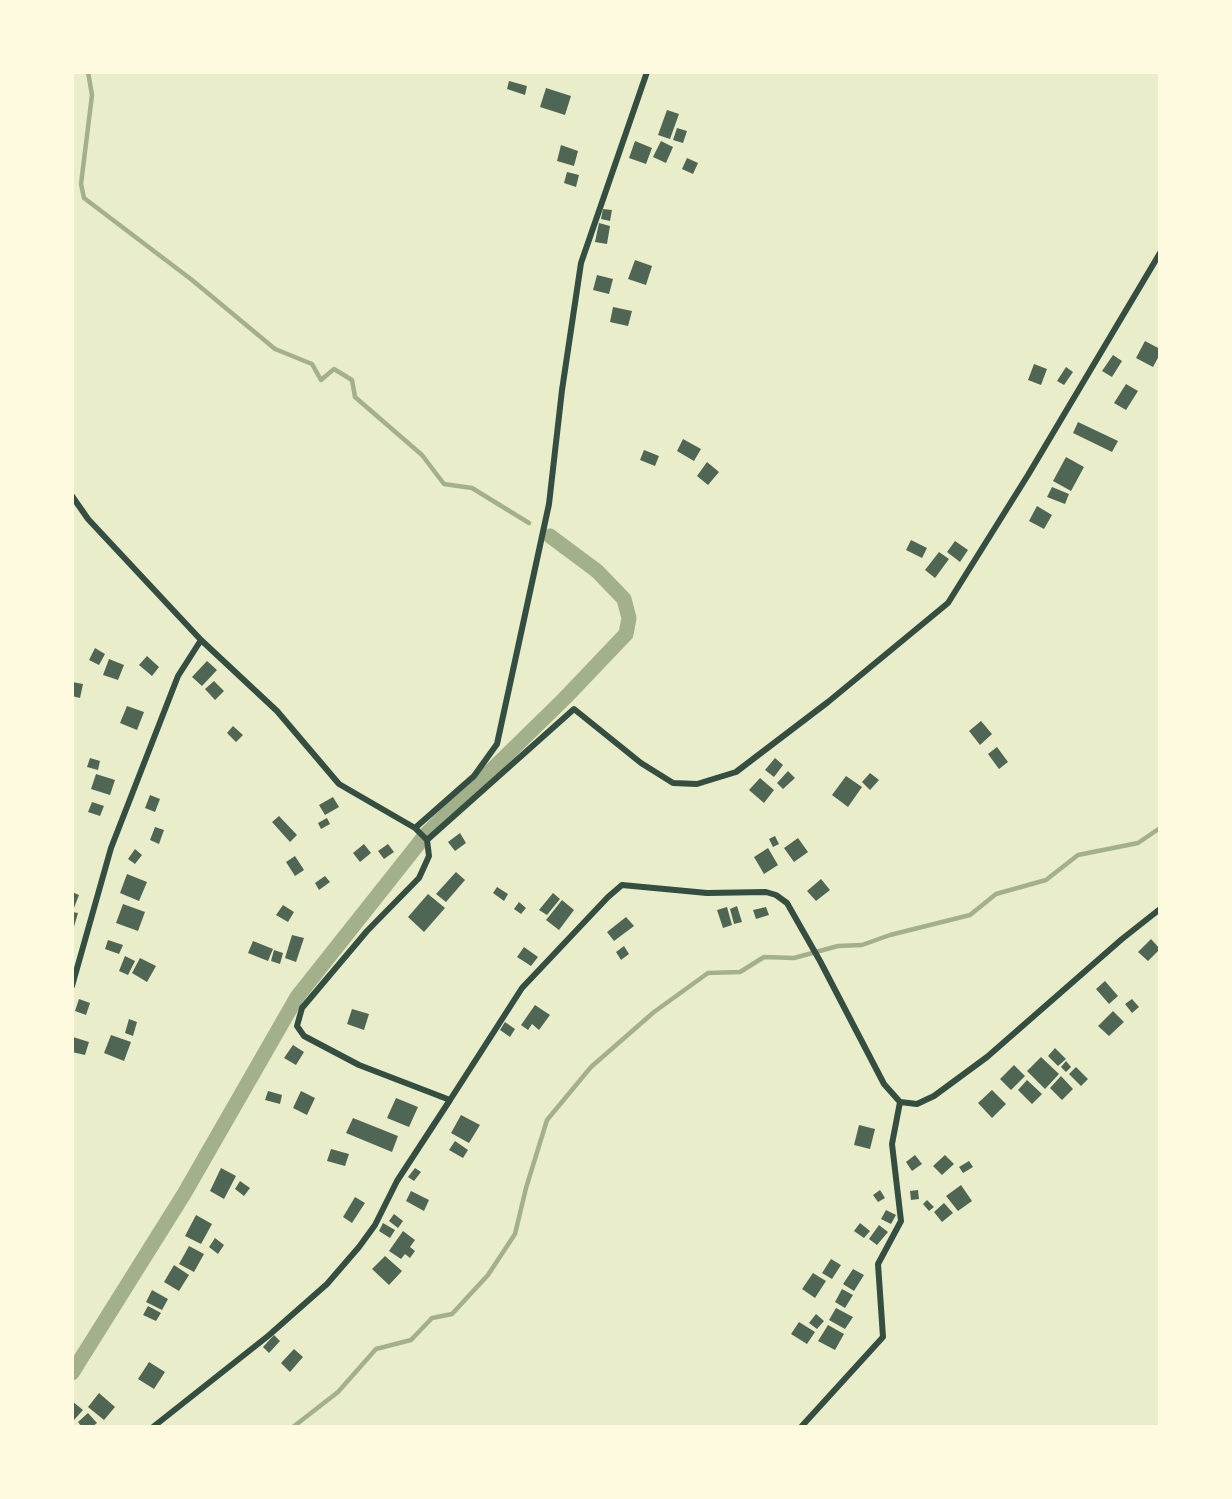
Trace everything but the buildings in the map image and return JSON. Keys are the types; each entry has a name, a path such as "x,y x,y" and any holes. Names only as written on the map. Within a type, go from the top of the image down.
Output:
{"street":[{"path":"415,828 474,776 497,744 549,504 562,390 581,263 647,72"},
{"path":"427,840 574,709 642,763 673,783 697,784 736,772 828,702 948,603 1028,475 1160,254"},
{"path":"72,496 88,519 201,640 277,711 339,784 415,828 427,840 429,856 419,878 367,931 302,1008 297,1026 304,1036 360,1065 450,1100"},
{"path":"72,986 111,848 178,676 201,640"},
{"path":"153,1427 268,1336 327,1284 359,1247 375,1224 397,1182 522,988 622,885 706,893 766,892 776,895 787,903 884,1084 900,1102 917,1104 934,1096 978,1064 1160,909"},
{"path":"801,1427 883,1337 878,1264 901,1221 892,1143 900,1102"}],"waterway":[{"path":"88,72 92,95 81,184 84,198 192,280 275,349 312,364 321,380 334,369 352,380 355,397 422,455 444,484 472,488 529,523"},
{"path":"72,1373 184,1194 297,997 427,833 565,698 626,634 629,618 624,599 597,571 550,536"},
{"path":"293,1427 338,1392 376,1349 411,1340 432,1318 452,1314 488,1275 515,1234 526,1188 547,1120 591,1067 654,1012 708,973 740,972 764,957 794,958 838,946 862,945 890,935 970,915 996,894 1046,880 1078,855 1138,843 1160,828"}]}
